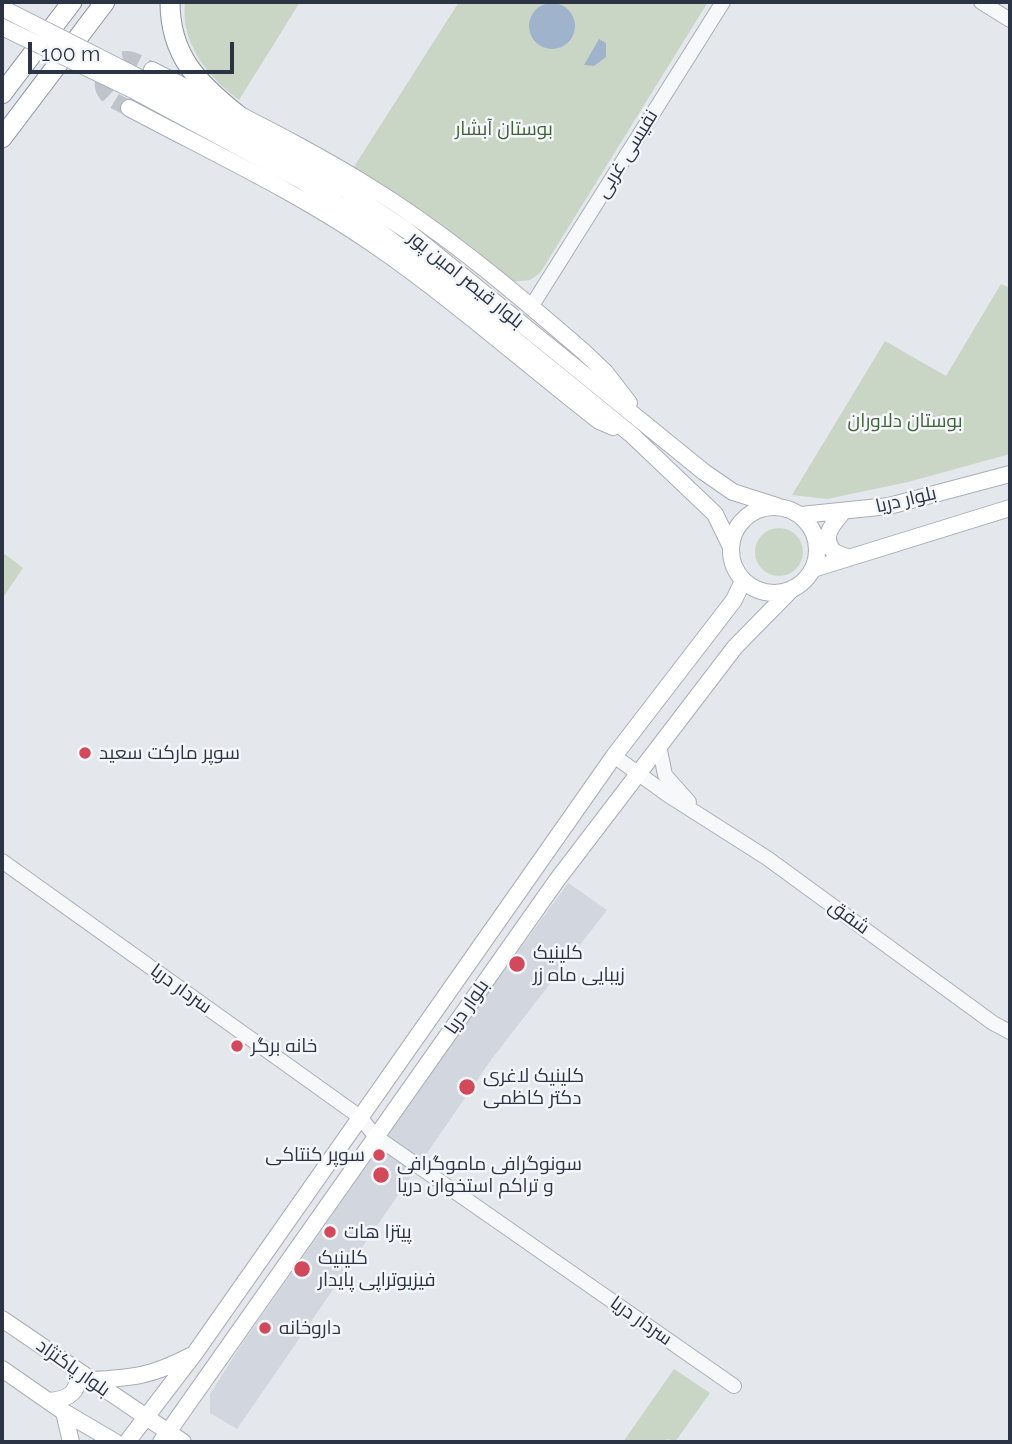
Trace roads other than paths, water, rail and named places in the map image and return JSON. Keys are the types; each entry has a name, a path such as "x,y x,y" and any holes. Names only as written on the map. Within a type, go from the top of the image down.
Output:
{"highway":[{"path":"2,94 72,2"},
{"path":"2,138 105,2"},
{"path":"170,2 177,44 194,75 205,88 238,115"}],"main road":[{"path":"2,8 140,79"},
{"path":"2,27 238,115 377,191 440,233 531,307 605,372 644,421"},
{"name":"بلوار قیصر امین پور","path":"140,79 346,190 406,230 733,492 777,506"},
{"name":"بلوار قیصر امین پور","path":"140,79 372,226 478,308 632,435 715,514 731,547"},
{"path":"129,108 274,185 355,233 430,286 599,421 632,435"},
{"name":"بلوار دریا","path":"801,516 889,506 1010,474"},
{"path":"715,514 729,507 733,492"},
{"path":"777,506 790,509 801,516 811,525 815,535 817,558 805,580 780,593 766,593 743,581 733,564 731,547 734,533 741,522 760,509 777,506"},
{"name":"بلوار دریا","path":"813,569 1010,508"},
{"path":"843,512 830,528 828,541 834,552 849,558"},
{"name":"بلوار دریا","path":"127,1442 195,1353 614,756 734,600 743,581"},
{"name":"بلوار دریا","path":"164,1438 557,880 735,647 793,588"},
{"name":"بلوار پاکنژاد","path":"2,1319 146,1418 164,1438"},
{"path":"90,1380 129,1378 162,1371 195,1353"},
{"path":"48,1401 64,1400 74,1391 78,1377 74,1368"},
{"name":"بلوار پاکنژاد","path":"2,1369 64,1412 115,1442"},
{"path":"64,1412 71,1442"},
{"path":"164,1438 183,1442"}],"street":[{"name":"نفیسی غربی","path":"531,307 723,2"},
{"path":"981,2 1010,20"},
{"name":"شفق","path":"659,745 665,775 702,817"},
{"name":"شفق","path":"614,756 767,858 993,1023 1010,1032"},
{"name":"سردار دریا","path":"2,861 360,1117 375,1136 734,1386"},
{"name":"شفق","path":"993,1023 1010,1042"}],"water":[{"path":"552,3 568,10 575,26 568,42 552,49 536,42 529,26 536,10"},
{"path":"599,39 606,43 606,57 594,66 584,65"}],"tunnel":[{"path":"129,108 113,100 105,92 103,81 107,71 115,62 126,59 152,70"}],"place":[{"name":"سوپر مارکت سعید","path":"85,753"},
{"name":"کلینیک زیبایی ماه زر","path":"517,964"},
{"name":"خانه برگر","path":"237,1046"},
{"name":"کلینیک لاغری دکتر کاظمی","path":"467,1087"},
{"name":"سوپر کنتاکی","path":"379,1155"},
{"name":"سونوگرافی ماموگرافی و تراکم استخوان دریا","path":"381,1175"},
{"name":"پیتزا هات","path":"330,1232"},
{"name":"کلینیک فیزیوتراپی پایدار","path":"302,1269"},
{"name":"داروخانه","path":"265,1328"}],"park label":[{"name":"بوستان آبشار","path":"504,129"},
{"name":"بوستان دلاوران","path":"905,421"}]}
